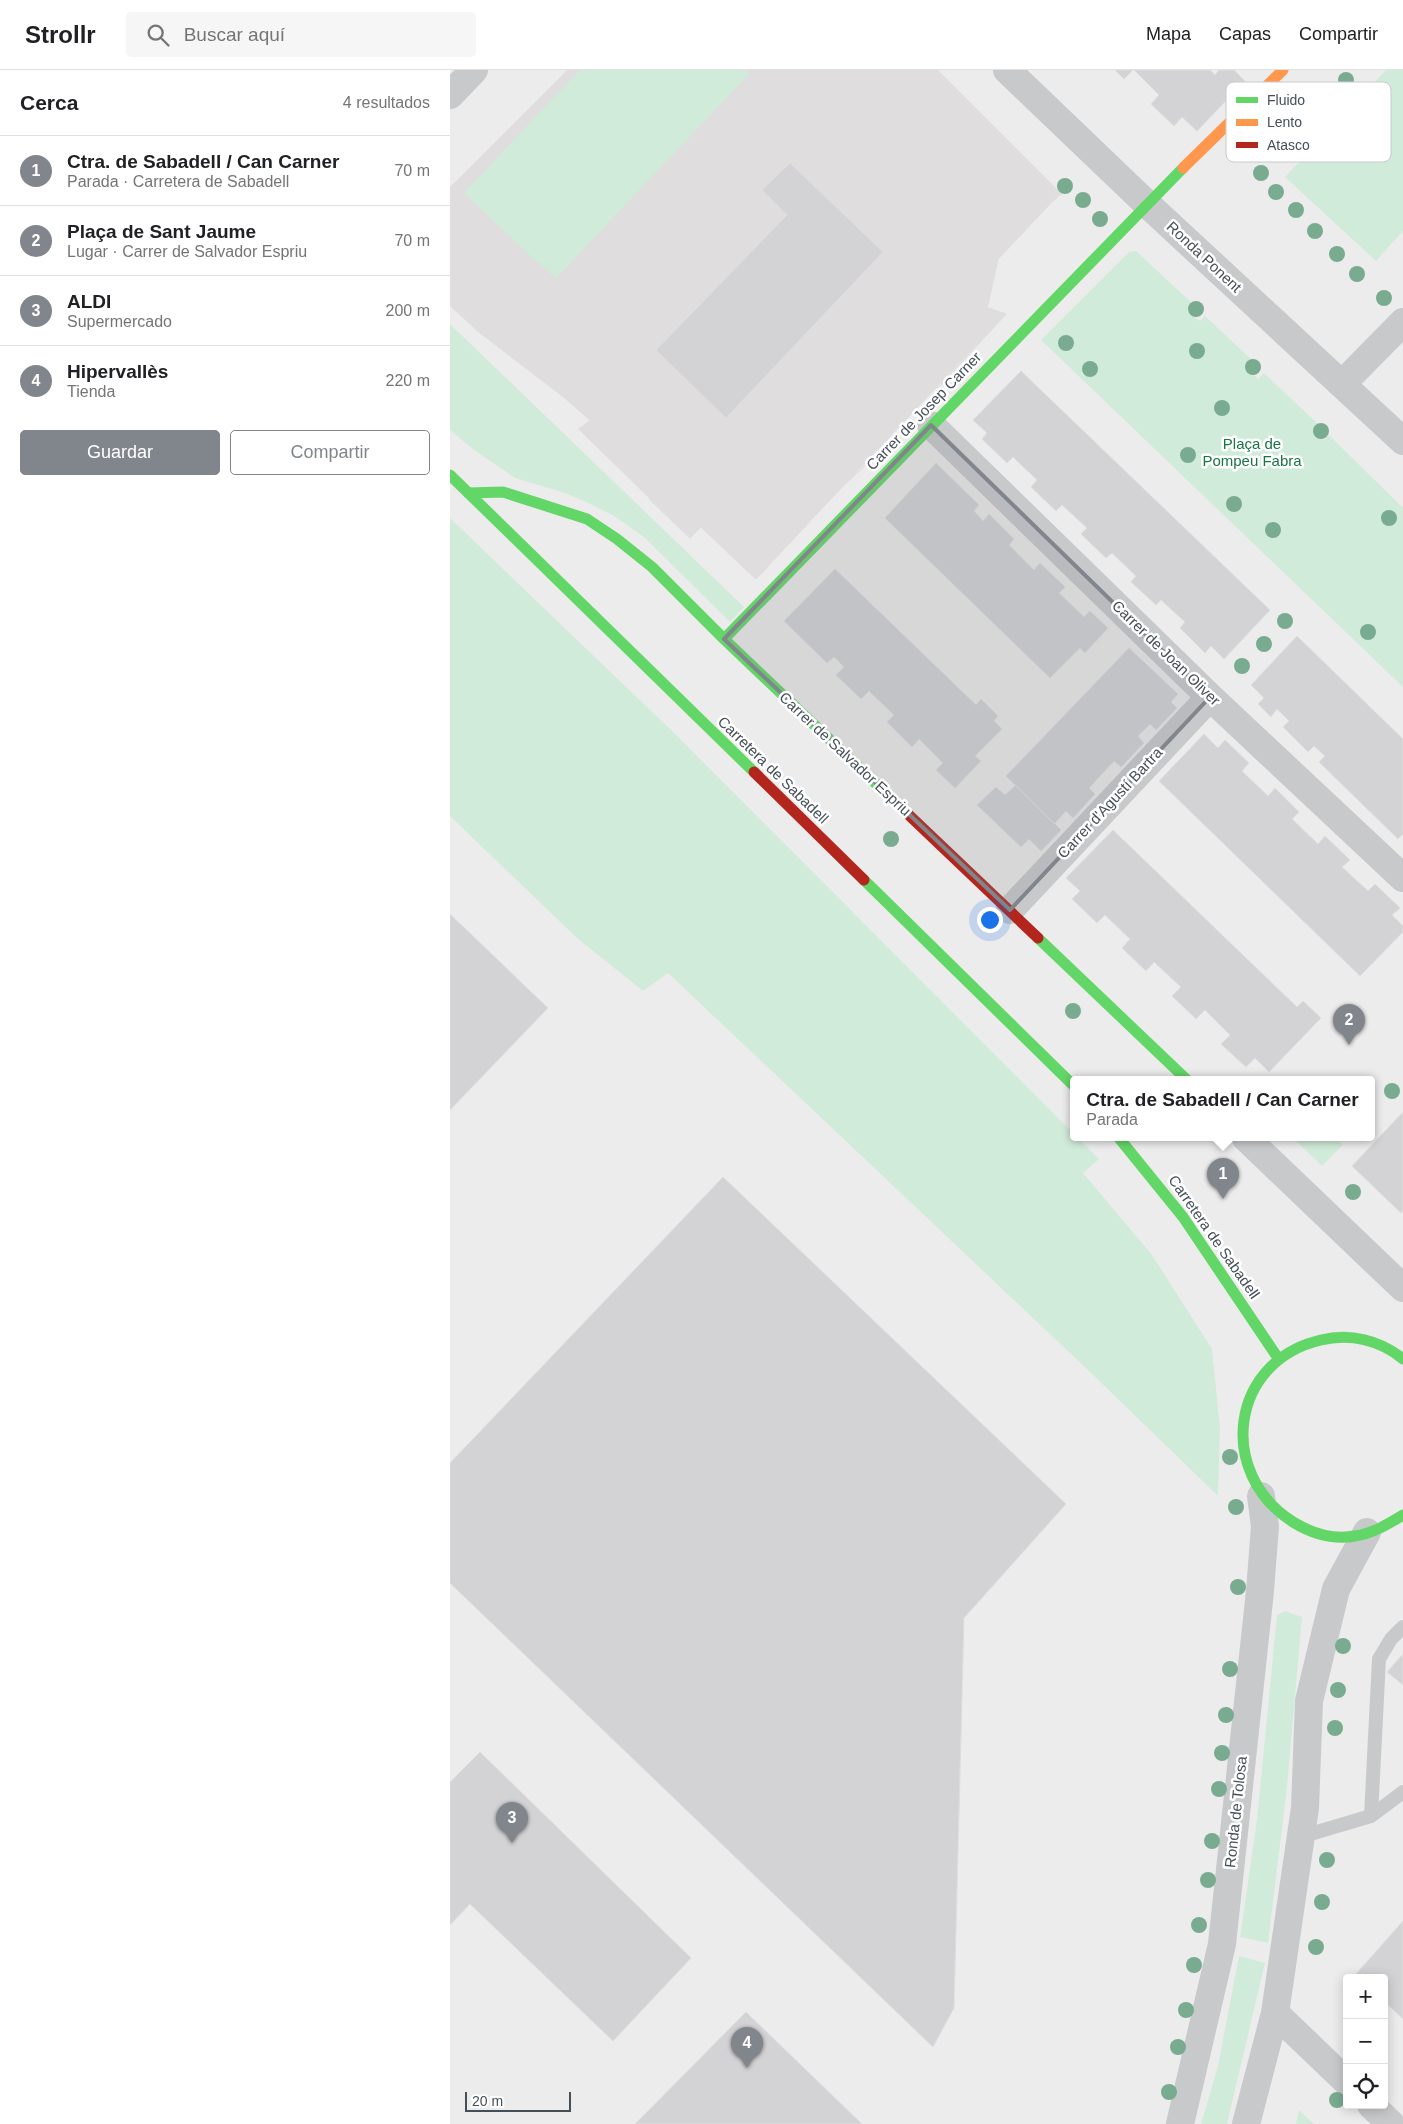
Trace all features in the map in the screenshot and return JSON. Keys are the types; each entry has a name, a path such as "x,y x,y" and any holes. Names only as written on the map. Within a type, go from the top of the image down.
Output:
{"street":[{"path":"450,95 474,70"},
{"name":"Ronda Ponent","path":"1007,70 1146,204 1403,441"},
{"name":"Carrer de Josep Carner","path":"1271,82 1283,70"},
{"name":"Carrer de Josep Carner","path":"724,639 1146,204 1226,126"},
{"path":"1342,384 1403,322"},
{"name":"Carrer de Joan Oliver","path":"931,425 1210,697 1403,878"},
{"name":"Carretera de Sabadell","path":"450,475 1070,1082"},
{"name":"Carrer de Salvador Espriu","path":"468,493 503,492 587,519 618,539 652,567 724,639 1183,1076"},
{"name":"Carrer d'Agustí Bartra","path":"1010,910 1210,697"},
{"name":"Carretera de Sabadell","path":"1122,1141 1168,1196 1225,1275 1278,1358"},
{"path":"1249,1141 1403,1287"},
{"path":"1391,1524 1347,1537 1314,1533 1284,1519 1261,1496 1246,1467 1241,1434 1248,1401 1265,1373 1278,1358 1320,1339 1353,1337 1385,1346 1403,1359"},
{"name":"Ronda de Tolosa","path":"1180,2124 1222,1944 1260,1591 1265,1526 1261,1496"},
{"path":"1246,2124 1275,2014 1305,1808 1309,1701 1336,1589 1391,1524"},
{"path":"1275,2014 1343,2078"},
{"path":"1375,2109 1391,2124"}],"lane":[{"path":"1372,1816 1379,1660 1391,1640 1403,1627"},
{"path":"1300,1837 1372,1816 1403,1792"}],"highlighted area":[{"path":"931,425 1210,697 1010,910 724,639"}],"shaded area":[{"path":"567,70 938,70 1062,194 1050,204 998,259 987,307 1006,314 756,579 701,527 690,538 578,429 590,420 565,398 475,329 450,306 450,187"}],"green space":[{"path":"580,70 745,70 749,74 555,279 464,193"},
{"path":"1386,70 1403,70 1403,231 1376,261 1285,177 1299,162 1391,162 1391,82 1375,82"},
{"name":"Plaça de Pompeu Fabra","path":"1136,251 1193,304 1187,311 1200,321 1205,316 1252,360 1246,366 1258,379 1264,373 1319,425 1315,431 1324,440 1329,435 1403,508 1403,687 1041,340 1129,252"},
{"path":"450,324 744,607 730,622 644,537 614,516 565,493 515,478 474,450 450,430"},
{"path":"450,518 671,730 1070,1130 1070,1141 1081,1141 1099,1159 1083,1173 1152,1255 1212,1349 1220,1428 1218,1496 1089,1371 668,973 643,991 578,939 450,816"},
{"path":"1296,1141 1338,1141 1343,1145 1322,1166"},
{"path":"1285,1611 1302,1617 1287,1787 1268,1943 1240,1937 1257,1820 1277,1615"},
{"path":"1239,1956 1265,1963 1227,2124 1201,2124 1218,2066"},
{"path":"1299,2110 1314,2124 1296,2124"}],"building":[{"path":"785,70 876,70 800,151 897,235 966,116 1004,152 1001,161 1050,204 998,259 987,308 1006,314 938,388 882,335 874,344 889,362 873,378 856,363 847,373 905,429 846,483 793,430 782,441 803,462 787,479 765,458 755,467 810,521 756,579 701,527 690,538 649,499 714,432 645,364 590,420 565,398 475,329 539,263 591,310 601,299 593,290 752,125","holes":["790,163 883,252 726,418 656,350 787,215 762,190"]},
{"path":"785,70 876,70 800,151 897,235 966,116 1004,152 1001,161 1050,204 998,259 987,308 1006,314 938,388 882,335 874,344 889,362 873,378 856,363 847,373 905,429 846,483 793,430 782,441 803,462 787,479 765,458 755,467 810,521 756,579 701,527 690,538 649,499 714,432 645,364 590,420 565,398 475,329 539,263 591,310 601,299 593,290 752,125"},
{"path":"1115,70 1133,70 1124,79"},
{"path":"1134,70 1210,70 1215,75 1219,70 1234,70 1245,81 1226,82 1226,101 1197,131 1182,117 1174,126 1151,104 1159,95"},
{"path":"1021,371 1270,610 1224,659 1211,646 1205,653 1180,628 1185,622 1161,600 1156,605 1131,582 1136,576 1112,553 1106,558 1081,534 1087,528 1062,505 1056,511 1031,487 1037,480 1013,457 1007,463 982,439 987,433 973,420"},
{"path":"936,463 979,505 974,511 983,521 989,514 1014,539 1009,545 1034,570 1040,563 1065,587 1059,593 1084,617 1090,611 1108,628 1085,653 1080,648 1050,678 885,518"},
{"path":"835,569 976,705 981,699 998,716 994,721 1002,729 975,756 981,761 955,788 936,770 943,763 919,739 912,747 887,722 894,715 869,691 861,699 836,675 844,667 834,657 827,663 784,621"},
{"path":"1297,636 1403,739 1403,834 1398,839 1319,762 1325,756 1314,746 1308,752 1283,727 1289,721 1277,709 1271,717 1258,704 1264,698 1251,685"},
{"path":"1129,648 1178,694 1171,702 1177,708 1156,730 1150,724 1138,736 1144,743 1121,767 1114,761 1089,788 1095,794 1073,818 1066,811 1054,824 1006,776"},
{"path":"1204,734 1218,748 1225,740 1249,763 1242,771 1268,796 1275,788 1299,812 1292,819 1318,844 1325,836 1350,860 1342,867 1368,891 1375,884 1400,908 1392,915 1403,926 1403,932 1360,976 1159,781"},
{"path":"1016,785 1061,830 1041,851 1029,839 1021,847 977,805 996,787 1005,795"},
{"path":"1113,830 1297,1007 1303,1001 1321,1018 1269,1072 1255,1058 1246,1067 1221,1044 1230,1035 1205,1010 1196,1019 1172,996 1181,987 1154,962 1146,971 1122,948 1130,939 1105,915 1097,923 1072,899 1080,891 1066,878"},
{"path":"450,914 548,1008 450,1110"},
{"path":"1403,1112 1403,1210 1401,1213 1352,1166"},
{"path":"723,1177 1066,1504 964,1618 954,2008 933,2047 450,1583 450,1463"},
{"path":"1403,1654 1403,1685 1387,1672"},
{"path":"480,1752 691,1958 613,2041 470,1904 450,1925 450,1782"},
{"path":"1403,1921 1403,2019 1388,2005 1388,1974 1356,1974"},
{"path":"746,2012 862,2124 635,2124"}],"traffic: fast":[{"path":"724,639 1183,168"},
{"path":"450,475 754,772"},
{"path":"468,493 503,492 587,519 617,539 652,567 724,639 890,797"},
{"path":"864,880 1070,1082"},
{"path":"1038,938 1183,1076"},
{"path":"1121,1141 1183,1217 1278,1358"},
{"path":"1403,1359 1385,1347 1364,1340 1343,1337 1321,1340 1291,1352 1267,1370 1252,1394 1244,1420 1244,1448 1252,1476 1268,1501 1293,1522 1322,1535 1347,1537 1374,1531 1403,1515"}],"traffic: slow":[{"path":"1271,82 1283,70"},
{"path":"1183,168 1226,126"}],"traffic: jam":[{"path":"754,772 864,880"},
{"path":"890,797 1038,938"}],"place":[{"name":"Plaça de Sant Jaume","path":"1349,1045"},
{"name":"Ctra. de Sabadell / Can Carner","path":"1223,1199"},
{"name":"ALDI","path":"512,1843"},
{"name":"Hipervallès","path":"747,2068"}]}
